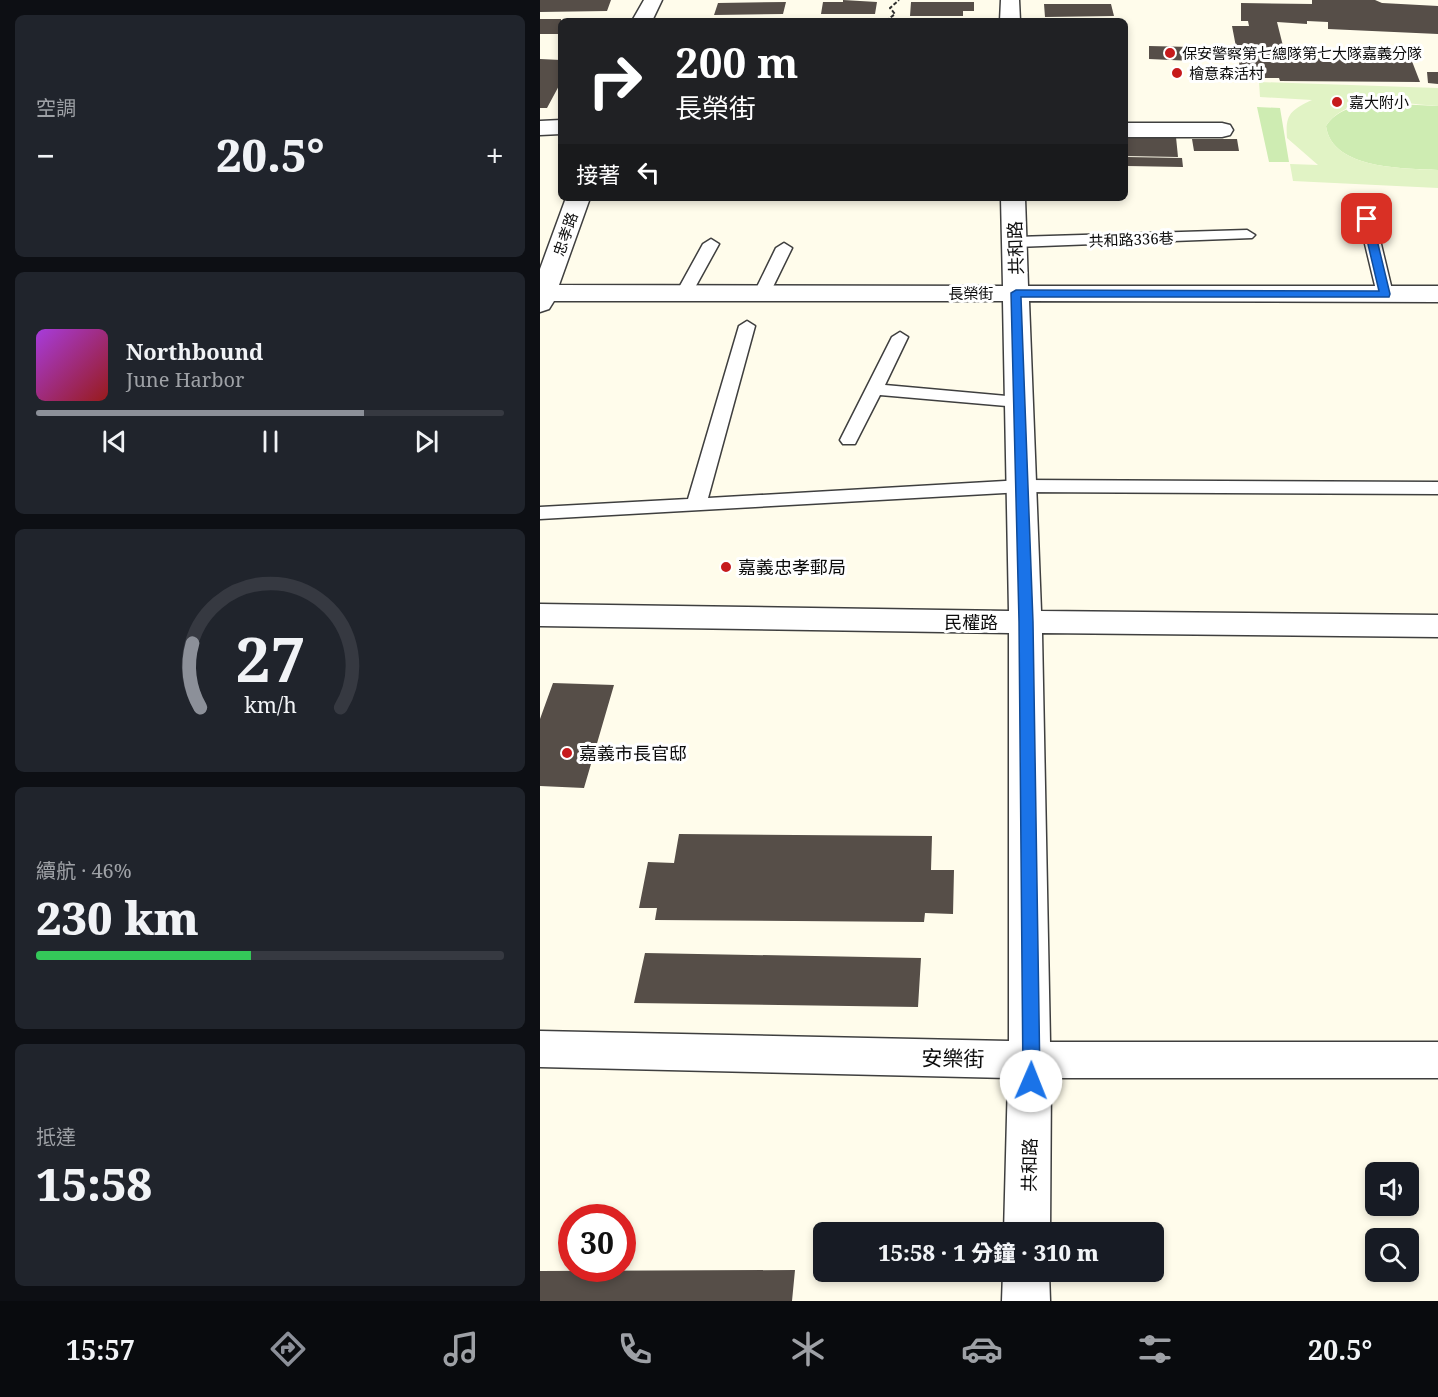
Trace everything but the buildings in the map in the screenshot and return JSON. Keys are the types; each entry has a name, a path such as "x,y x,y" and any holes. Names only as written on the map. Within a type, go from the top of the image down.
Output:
{"street":[{"path":"644,18 653,0"},
{"path":"1010,0 1010,18"},
{"path":"540,128 558,127"},
{"path":"1128,130 1222,130"},
{"name":"忠孝路","path":"542,297 577,201"},
{"name":"共和路","path":"1013,201 1026,622 1032,1060 1027,1222"},
{"name":"長榮街","path":"542,297 684,293 1438,294"},
{"name":"民權路","path":"540,615 1438,626"},
{"name":"安樂街","path":"540,1049 1032,1060 1438,1060"},
{"path":"1026,1282 1026,1301"}],"lane":[{"path":"1367,219 1385,294"},
{"name":"共和路336巷","path":"1014,242 1247,235"},
{"path":"684,293 711,244"},
{"path":"762,293 784,248"},
{"path":"696,505 747,326"},
{"path":"849,441 900,337"},
{"path":"874,389 1019,402"},
{"path":"540,513 1022,486 1438,488"}],"path":[{"path":"890,18 895,14 890,8 899,0"}],"green space":[{"path":"1259,82 1438,88 1438,106 1393,102 1362,104 1336,115 1326,126 1331,140 1341,151 1355,159 1390,167 1438,170 1438,188 1293,181 1290,164 1318,165 1287,138 1288,118 1294,110 1312,100 1260,97"},
{"path":"1375,103 1438,106 1438,170 1372,164 1355,159 1341,151 1331,140 1326,126 1330,120 1354,107"},
{"path":"1257,107 1280,108 1289,162 1269,162"}],"place":[{"name":"保安警察第七總隊第七大隊嘉義分隊","path":"1170,53"},
{"name":"檜意森活村","path":"1177,73"},
{"name":"嘉大附小","path":"1337,102"},
{"name":"嘉義忠孝郵局","path":"726,567"},
{"name":"嘉義市長官邸","path":"567,753"}],"route":[{"path":"1031,1081 1026,622 1016,293 1385,294 1367,219"}]}
